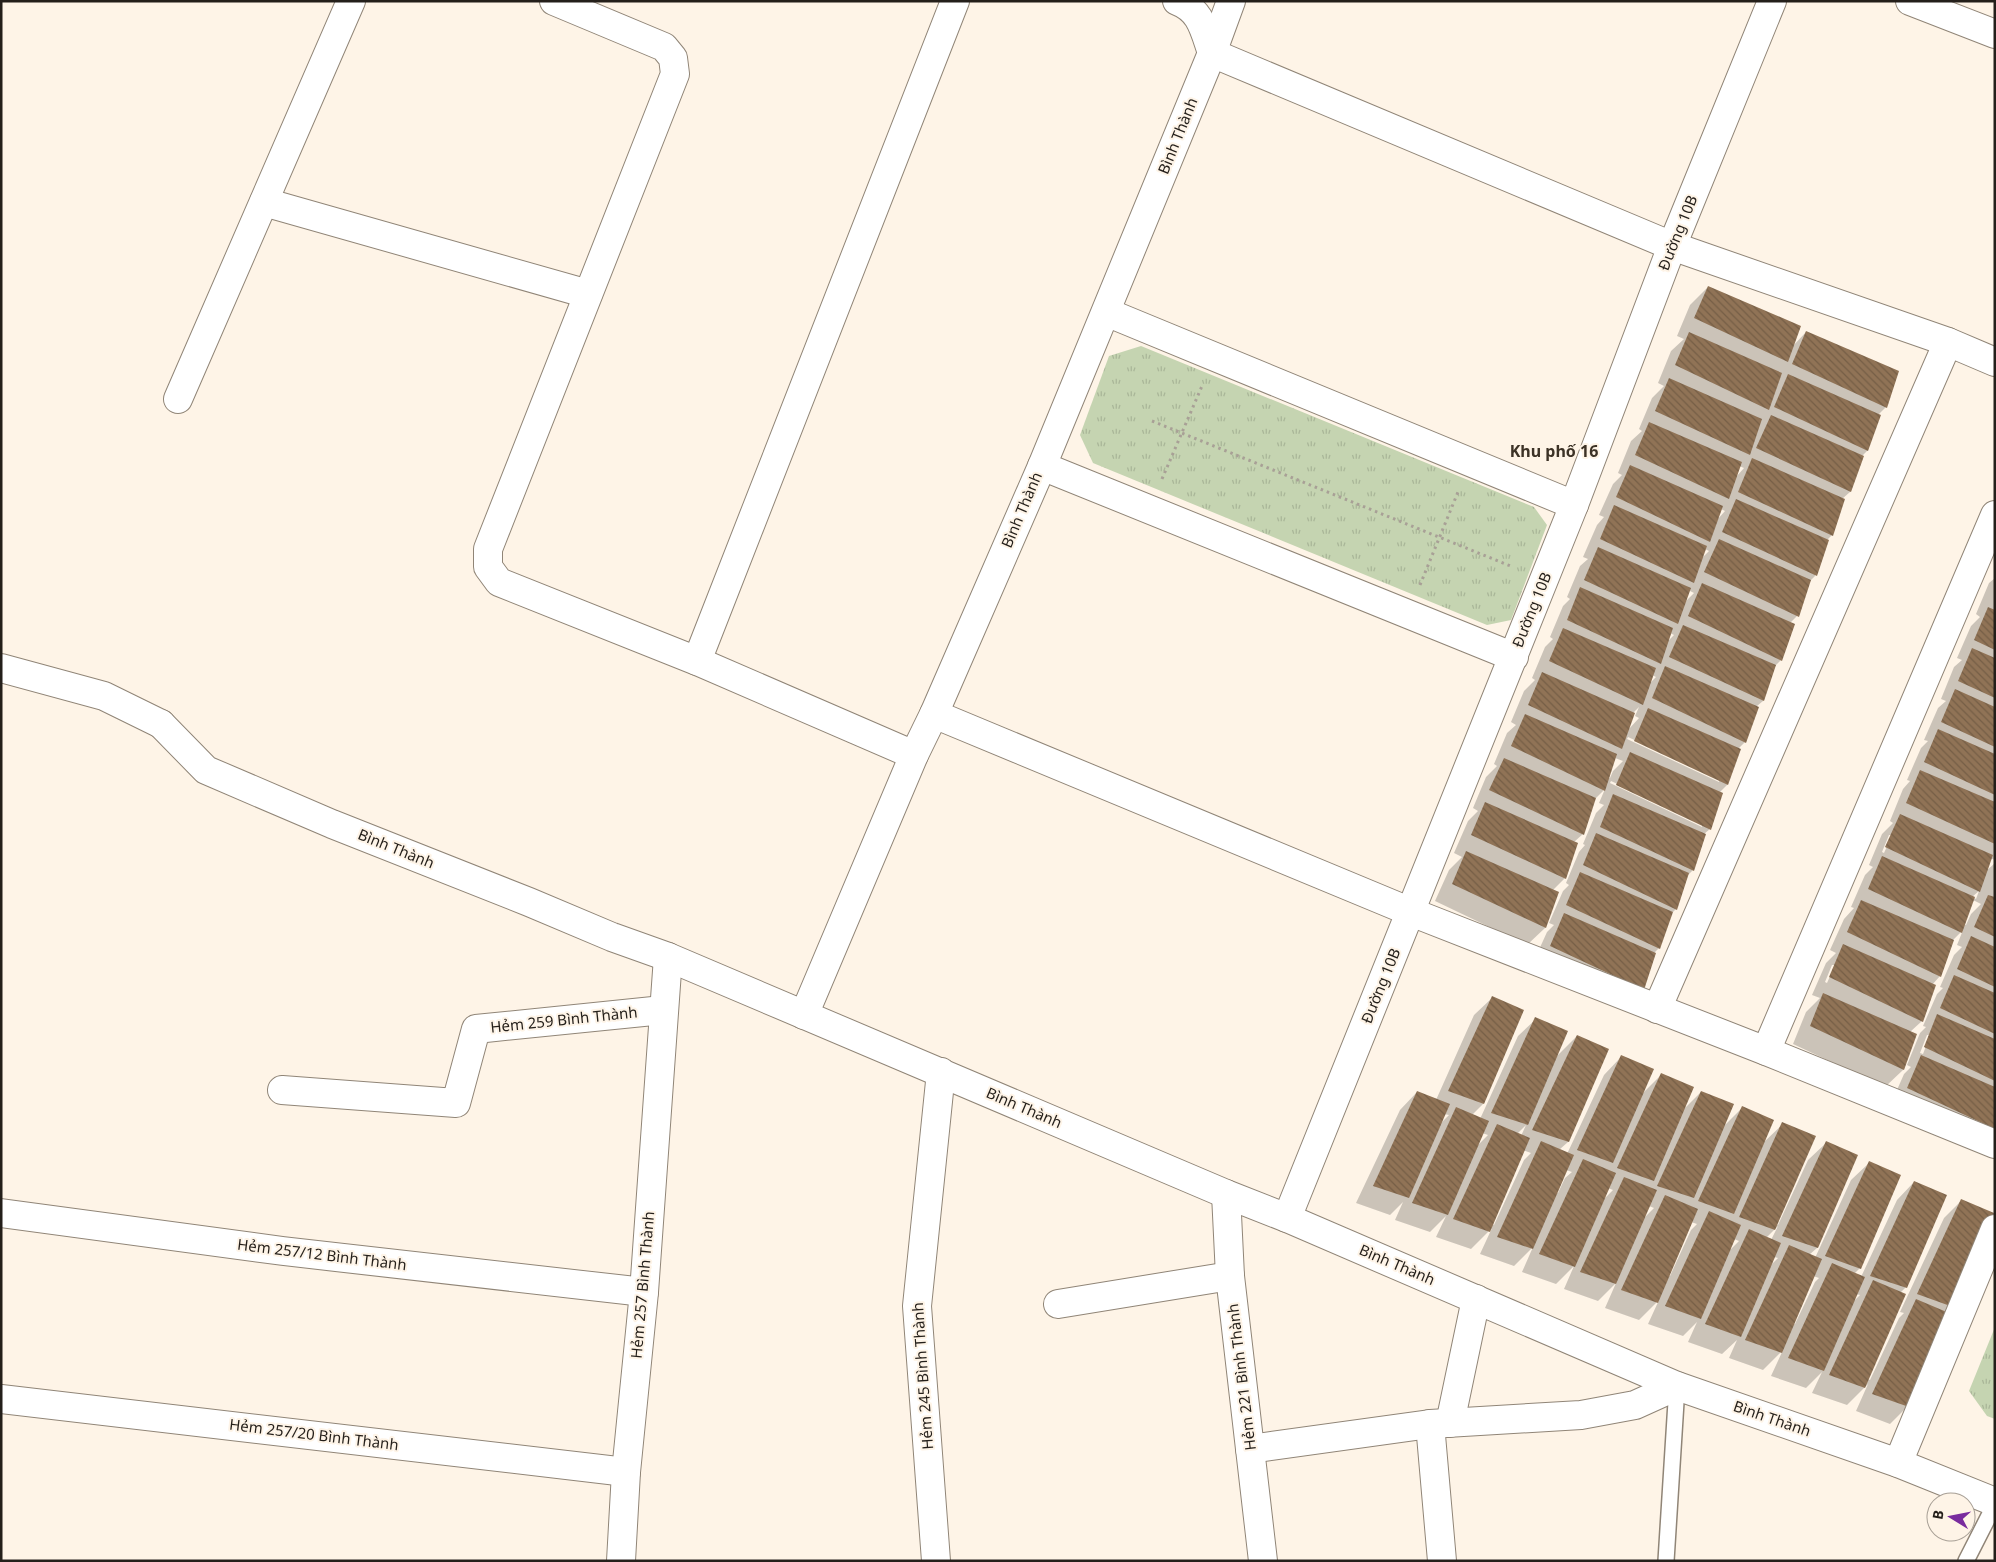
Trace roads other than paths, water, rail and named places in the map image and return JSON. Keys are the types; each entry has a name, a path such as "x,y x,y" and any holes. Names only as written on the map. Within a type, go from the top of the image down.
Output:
{"street":[{"path":"178,399 351,1"},
{"path":"554,1 664,47 673,58 675,74 488,549 488,567 499,582 697,661 914,755"},
{"path":"697,661 955,1"},
{"path":"1177,1 1199,16 1212,52 1672,246 1948,342 1995,362"},
{"name":"Bình Thành","path":"804,1015 914,755 934,714 1042,466 1212,52 1231,1"},
{"name":"Đường 10B","path":"1287,1218 1514,657 1672,246 1772,1"},
{"path":"1910,1 1995,34"},
{"path":"264,202 588,294"},
{"path":"1106,312 1574,505"},
{"path":"1657,1009 1948,342"},
{"path":"1042,466 1514,657"},
{"path":"1766,1051 1995,515"},
{"name":"Bình Thành","path":"1,668 104,696 161,724 206,770 332,824 612,937 668,957 1226,1194 1287,1218 1678,1386 1898,1463 1995,1503"},
{"path":"934,714 1411,912 1766,1051 1995,1144"},
{"name":"Hẻm 257 Bình Thành","path":"621,1561 626,1472 644,1292 668,957"},
{"name":"Hẻm 259 Bình Thành","path":"282,1090 456,1103 476,1029 663,1010"},
{"name":"Hẻm 245 Bình Thành","path":"936,1561 917,1306 941,1072"},
{"name":"Hẻm 221 Bình Thành","path":"1226,1194 1230,1276 1263,1561"},
{"name":"Hẻm 257/12 Bình Thành","path":"1,1213 283,1251 644,1292"},
{"path":"1898,1463 1995,1228"},
{"path":"1058,1304 1230,1276"},
{"path":"1442,1561 1440,1424 1476,1299"},
{"path":"1250,1449 1440,1424 1581,1415 1635,1405 1678,1386"},
{"name":"Hẻm 257/20 Bình Thành","path":"1,1398 626,1472"}],"lane":[{"path":"1666,1561 1678,1386"},
{"path":"1966,1561 1995,1503"}],"district":[{"name":"Khu phố 16","path":"1554,451"}]}
